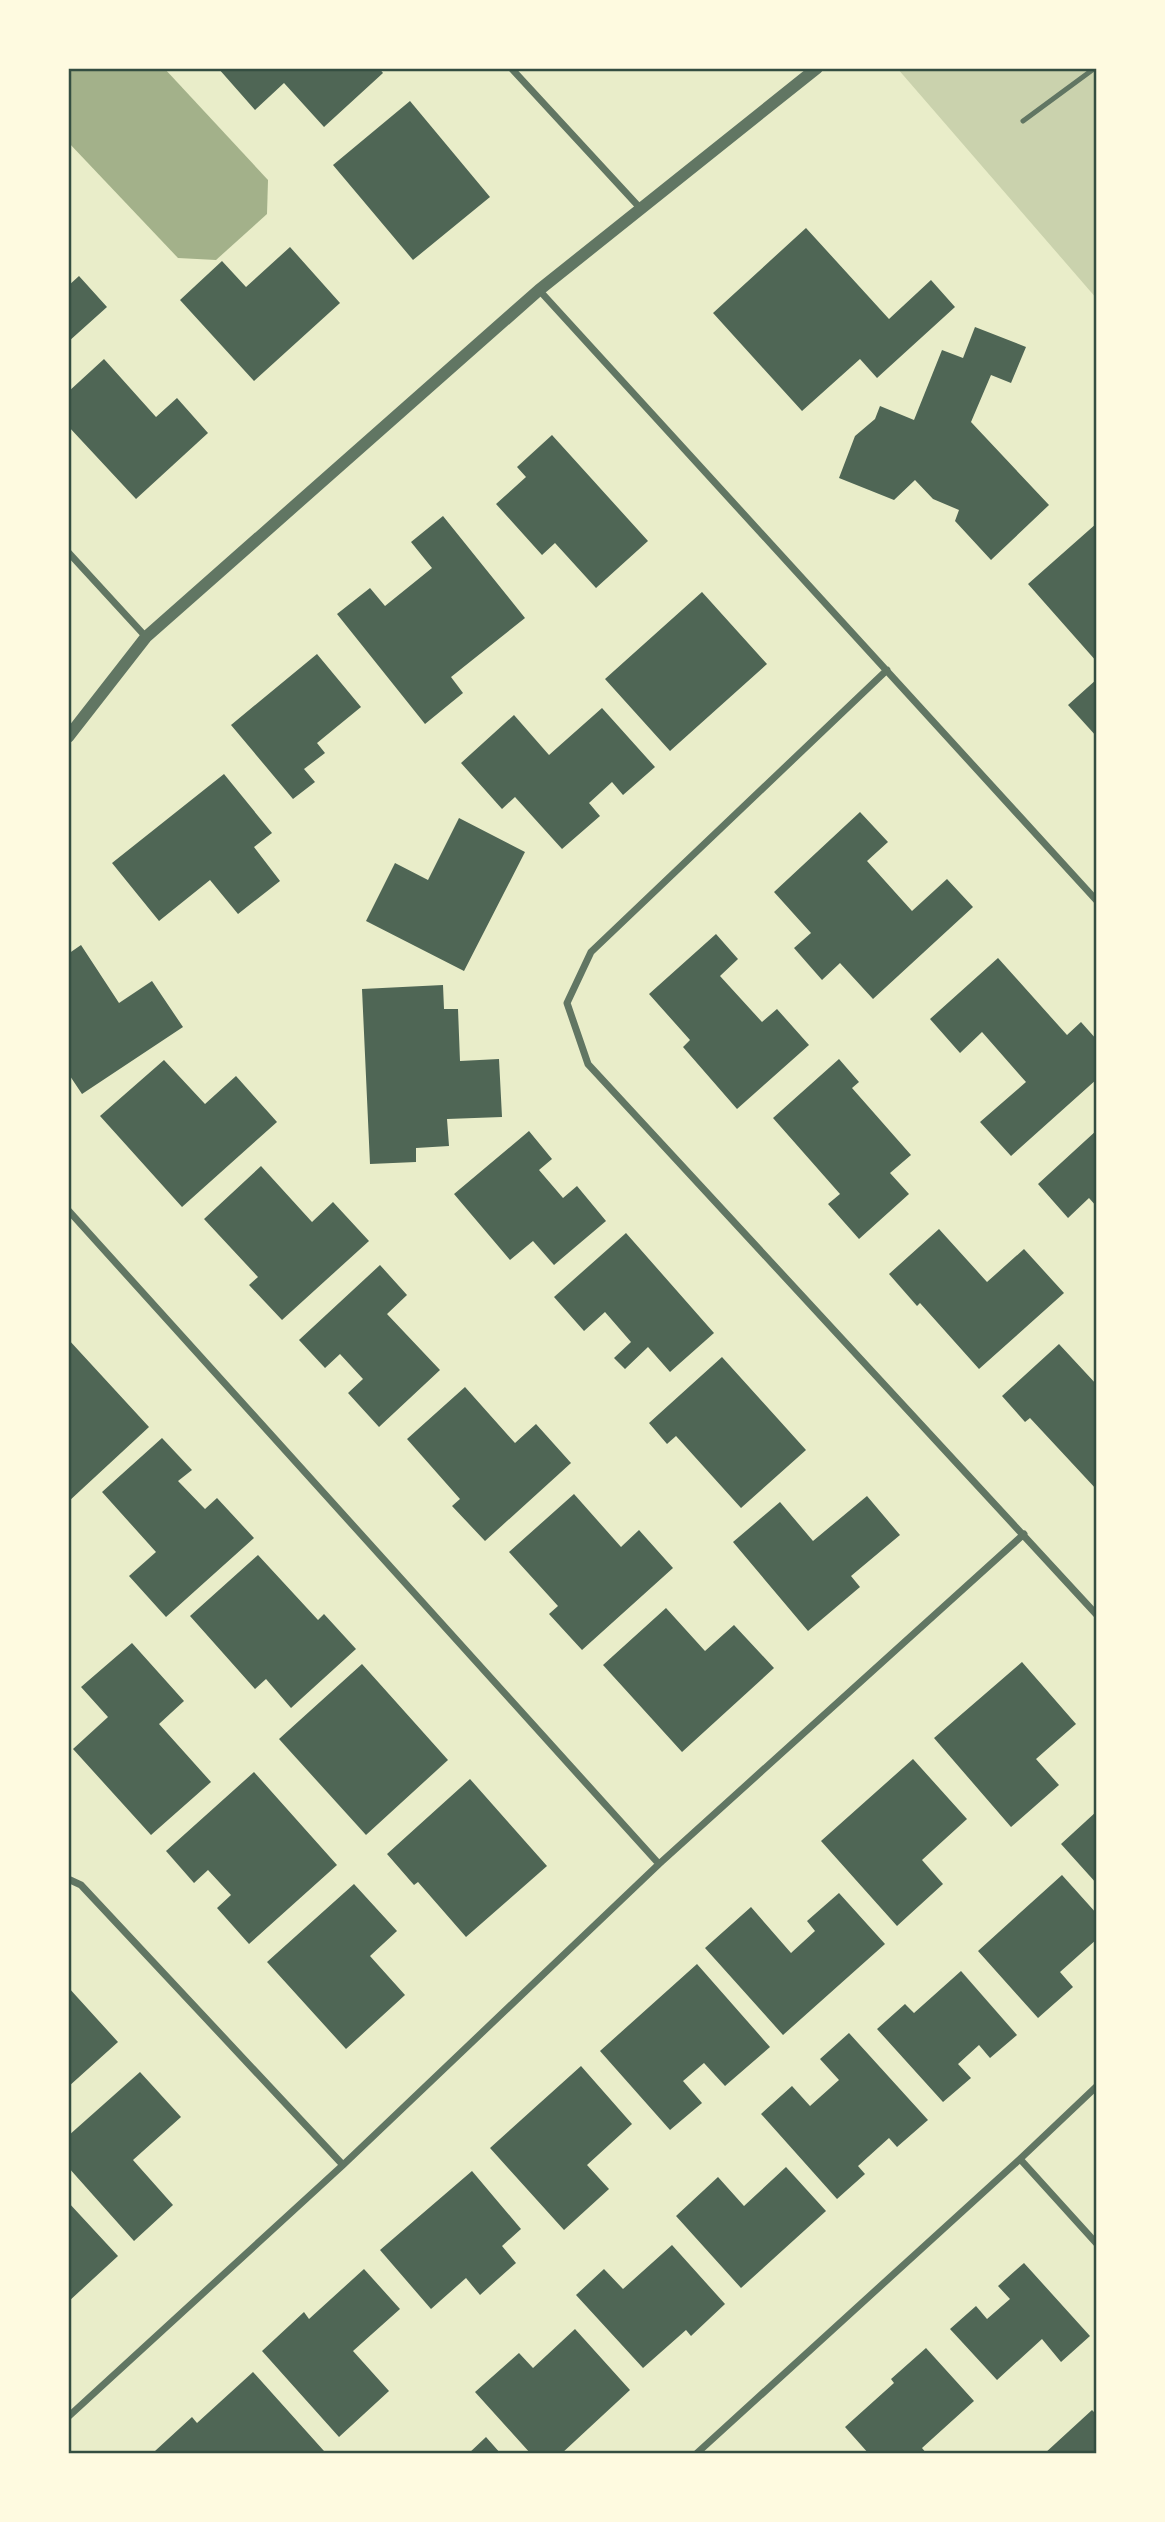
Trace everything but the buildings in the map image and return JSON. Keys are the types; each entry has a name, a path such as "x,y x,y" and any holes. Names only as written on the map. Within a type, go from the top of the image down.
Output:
{"street":[{"path":"511,68 641,209"},
{"path":"68,737 146,637 540,290 817,68"},
{"path":"540,290 1097,901"},
{"path":"68,552 146,637"},
{"path":"887,670 591,951 567,1003 588,1064 1097,1615"},
{"path":"68,1210 659,1864"},
{"path":"68,2417 342,2165 659,1864 1024,1534"},
{"path":"68,1879 81,1885 342,2165"},
{"path":"696,2454 1097,2086"},
{"path":"1020,2159 1097,2244"}],"lane":[{"path":"1023,121 1095,68"}],"shaded area":[{"path":"68,68 164,68 268,180 267,214 216,260 178,258 68,142"},
{"path":"897,68 1097,68 1097,299"}]}
